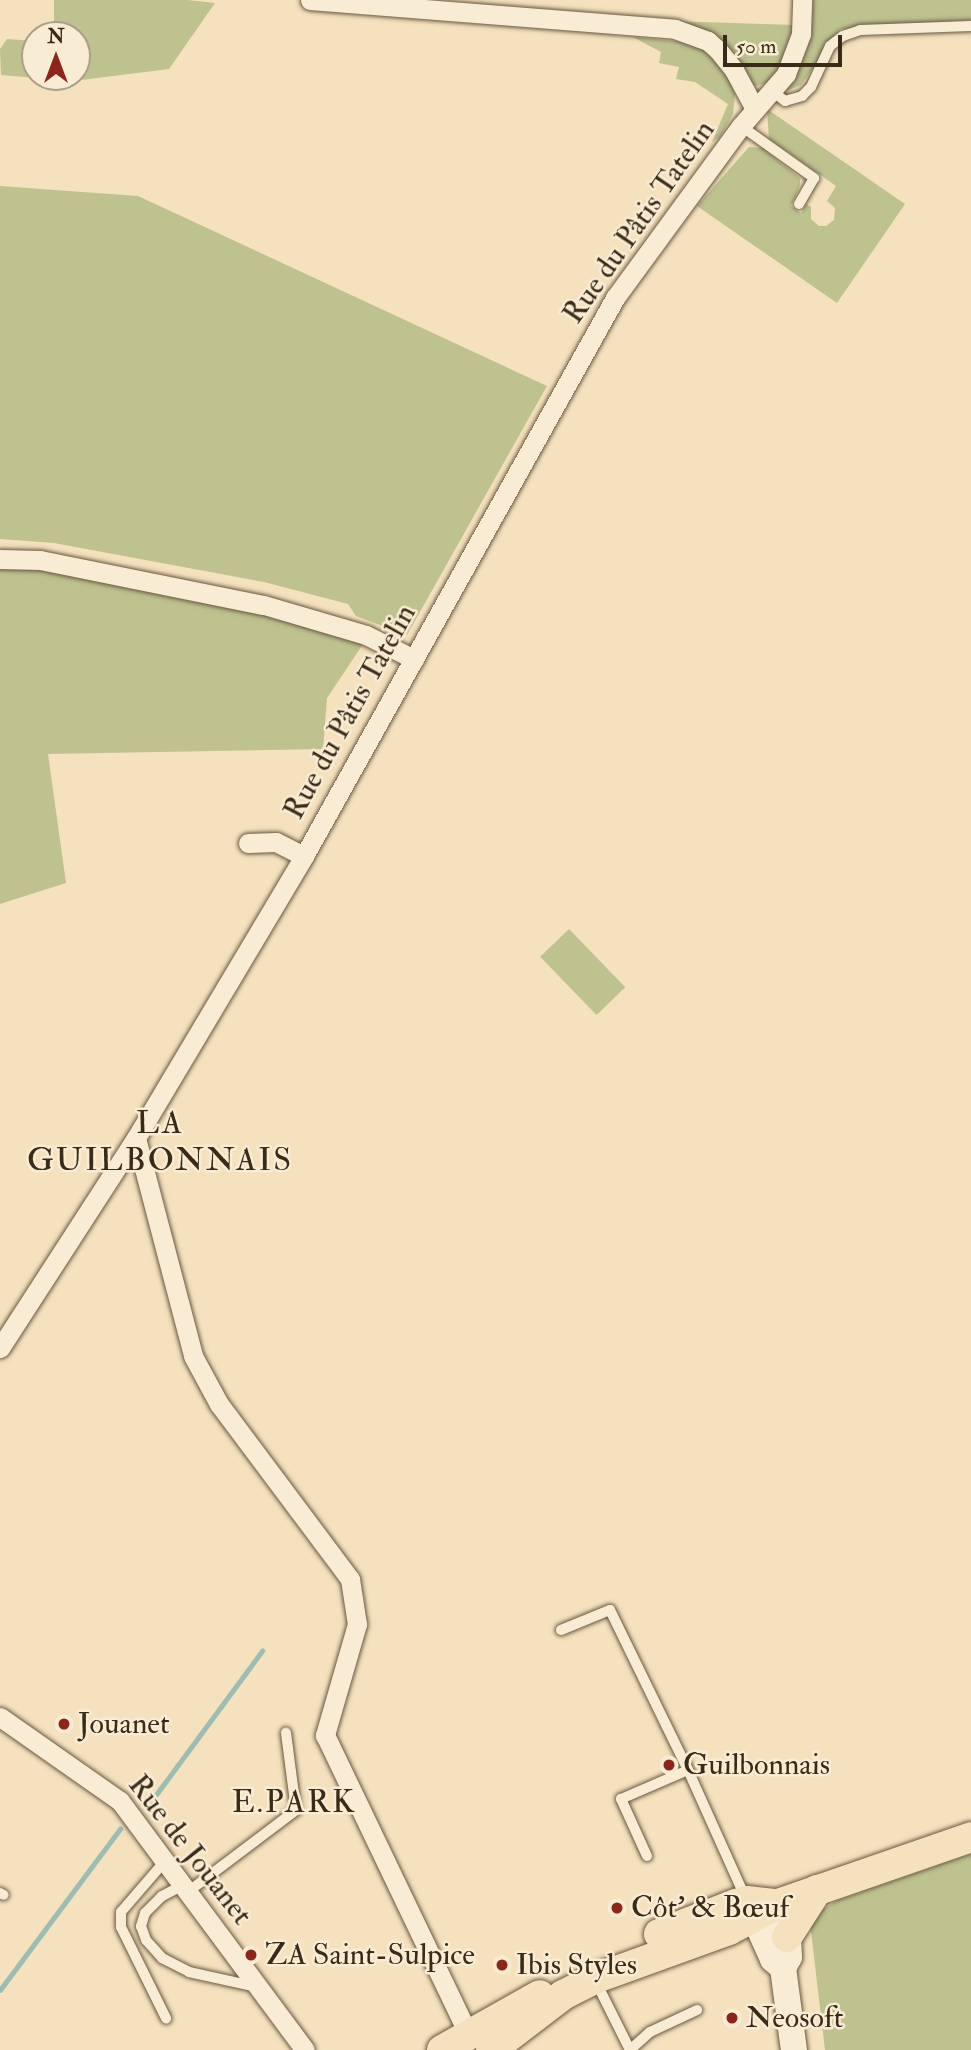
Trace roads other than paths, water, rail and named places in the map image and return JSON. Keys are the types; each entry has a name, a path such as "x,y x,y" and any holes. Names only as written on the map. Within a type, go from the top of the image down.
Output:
{"main road":[{"path":"442,2050 480,2043 594,1979 762,1909 971,1837"},
{"path":"787,1937 817,1890"},
{"path":"480,2043 575,1975 643,1941 762,1909"},
{"path":"762,1909 782,1925 787,1937 789,1956 783,1968 794,2050"},
{"path":"762,1909 773,1959 783,1968"}],"street":[{"path":"310,0 675,29 708,41 718,50 734,70 755,109"},
{"name":"Rue du Pâtis Tatelin","path":"0,1348 136,1138 304,856 615,298 793,59 802,23 802,0"},
{"path":"0,559 40,560 264,605 366,635 414,659"},
{"path":"248,843 276,842 304,856"},
{"path":"136,1138 167,1248 185,1335 193,1356 219,1404 350,1578 357,1623 325,1735 480,2043"},
{"name":"Rue de Jouanet","path":"0,1717 112,1794 165,1860 305,2050"}],"lane":[{"path":"771,90 785,101 802,96 811,87 830,46 843,36 860,30 971,26"},
{"path":"741,126 814,178 799,204"},
{"path":"561,1630 610,1609 688,1770 762,1909"},
{"path":"258,1987 189,1972 162,1958 146,1940 141,1926 145,1913 162,1896 186,1888 296,1810 286,1733"},
{"path":"647,1856 621,1799 688,1770"},
{"path":"165,1860 121,1912 121,1927 166,2018"},
{"path":"594,1979 631,2050 650,2032 697,2010"}],"waterway":[{"path":"147,1807 262,1651"},
{"path":"0,1990 120,1829"}],"place":[{"name":"Jouanet","path":"64,1724"},
{"name":"Guilbonnais","path":"669,1765"},
{"name":"Côt' & Bœuf","path":"617,1908"},
{"name":"ZA Saint-Sulpice","path":"251,1955"},
{"name":"Ibis Styles","path":"502,1965"},
{"name":"Neosoft","path":"732,2018"}],"district":[{"name":"LA GUILBONNAIS","path":"160,1142"},
{"name":"E.PARK","path":"294,1802"}]}
